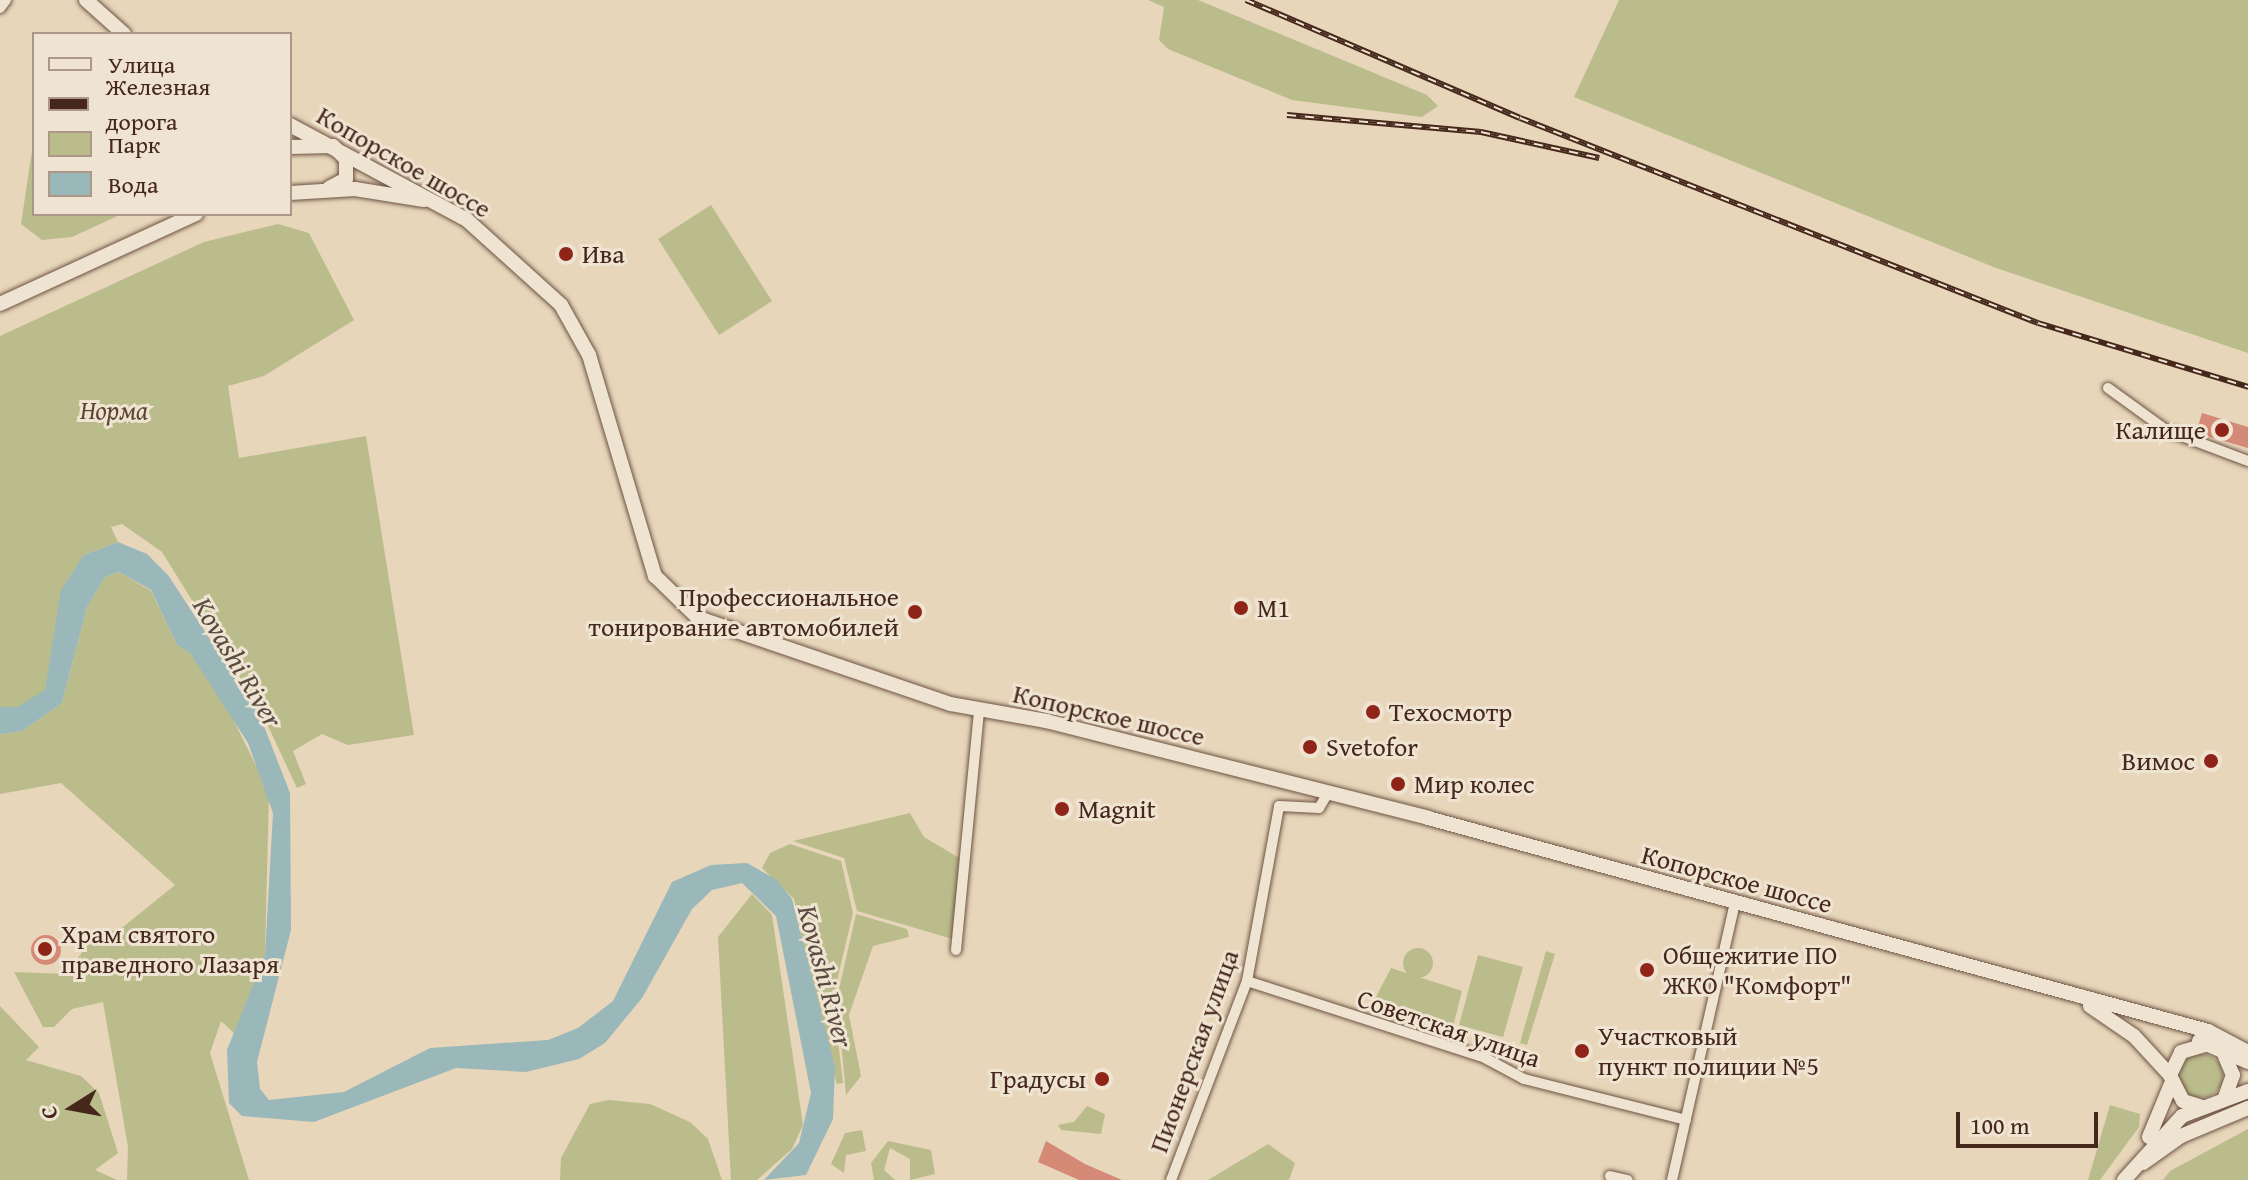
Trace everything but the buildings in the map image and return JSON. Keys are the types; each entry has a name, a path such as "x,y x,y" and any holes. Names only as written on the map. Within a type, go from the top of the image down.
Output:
{"main road":[{"path":"86,0 122,32"},
{"name":"Копорское шоссе","path":"292,126 440,204 524,266 575,329 647,554 673,601 720,626 979,711 1046,721 1328,793 2167,1022"},
{"path":"292,147 333,146 348,175 325,189"},
{"path":"293,191 325,189 440,204"},
{"path":"0,304 192,216"},
{"path":"2076,997 2134,1036 2183,1101 2202,1108"},
{"path":"2167,1022 2223,1054 2248,1062"},
{"path":"2167,1022 2208,1031 2248,1052"},
{"path":"2126,1176 2181,1052 2206,1045"},
{"path":"2223,1054 2233,1075 2225,1097"},
{"path":"2126,1176 2166,1128 2225,1097 2248,1091"},
{"path":"2126,1176 2181,1136 2248,1108"}],"street":[{"path":"0,8 6,0"},
{"path":"2108,388 2194,443 2248,461"},
{"path":"956,950 979,711"},
{"name":"Пионерская улица","path":"1171,1180 1247,981 1279,806 1319,808 1328,793"},
{"path":"1672,1180 1735,903"},
{"name":"Советская улица","path":"1247,981 1485,1058 1524,1079 1686,1120"},
{"path":"1610,1176 1628,1180"}],"green space":[{"path":"1148,0 1198,0 1427,95 1438,106 1422,117 1292,100 1168,49 1159,40 1164,7"},
{"path":"1619,0 2248,0 2248,353 1996,268 1574,97"},
{"path":"32,150 32,216 118,216 72,237 42,240 21,224"},
{"path":"711,205 772,301 719,335 658,239"},
{"name":"Норма","path":"278,224 309,233 354,320 264,376 228,386 239,458 366,436 414,735 348,745 322,734 293,751 306,784 297,788 262,713 162,552 122,524 111,527 118,542 84,555 55,631 45,691 17,707 0,707 0,336 204,242"},
{"path":"119,572 151,591 177,645 190,653 229,711 269,792 265,955 235,1034 221,1021 210,1053 249,1180 127,1180 128,1147 103,1002 72,1009 54,1027 43,1027 14,972 66,974 91,940 123,927 175,885 61,783 0,794 0,734 22,731 62,703 87,607 105,577"},
{"path":"910,813 924,837 961,859 956,940 857,911 844,858 793,841"},
{"path":"790,844 841,861 853,913 833,998 843,1083 837,1084 817,1013 794,899 762,868 770,853"},
{"path":"752,894 772,915 803,1125 792,1149 757,1180 731,1180 718,937"},
{"path":"856,914 907,929 909,937 873,946 849,1015 861,1076 846,1095 837,998"},
{"path":"1418,948 1424,949 1432,957 1432,969 1424,977 1418,978 1412,977 1404,969 1403,963 1404,957 1412,949"},
{"path":"1546,951 1555,954 1527,1045 1520,1043"},
{"path":"1478,955 1523,967 1503,1037 1459,1025"},
{"path":"1391,968 1462,991 1453,1027 1380,1010 1375,999"},
{"path":"0,1006 39,1047 26,1060 81,1076 99,1093 118,1153 95,1170 117,1180 0,1180"},
{"path":"2201,1054 2217,1060 2223,1076 2217,1092 2201,1098 2185,1092 2179,1076 2185,1060"},
{"path":"609,1100 650,1104 690,1122 708,1139 722,1180 560,1180 561,1158 590,1104"},
{"path":"2110,1105 2140,1114 2139,1127 2100,1180 2088,1180"},
{"path":"1087,1106 1105,1114 1101,1134 1061,1130 1058,1125 1074,1122"},
{"path":"2248,1129 2248,1180 2163,1180 2170,1171"},
{"path":"862,1130 866,1151 846,1155 844,1173 831,1164 845,1133"},
{"path":"888,1141 931,1150 935,1174 910,1180 910,1159 890,1148 884,1170 895,1180 874,1180 871,1163"},
{"path":"1268,1144 1295,1163 1289,1180 1208,1180"}],"water":[{"path":"118,542 147,554 168,575 260,716 290,793 291,930 257,1062 260,1089 269,1100 344,1092 430,1048 548,1040 578,1028 613,1001 672,882 711,865 747,863 777,880 792,899 835,1067 833,1119 806,1175 764,1180 799,1143 811,1093 776,916 742,883 712,890 692,909 642,998 605,1043 579,1059 526,1072 456,1068 314,1122 242,1116 229,1103 227,1050 265,955 273,813 248,743 190,653 177,645 151,590 119,572 105,577 87,607 62,703 22,731 0,734 0,707 17,707 45,690 61,590 84,555"}],"railway":[{"path":"1246,0 1520,118 2038,323 2248,387"},
{"path":"1287,115 1481,132 1599,158"}],"place":[{"name":"Ива","path":"566,254"},
{"name":"Калище","path":"2222,430"},
{"name":"М1","path":"1241,608"},
{"name":"Профессиональное тонирование автомобилей","path":"915,612"},
{"name":"Техосмотр","path":"1373,712"},
{"name":"Svetofor","path":"1310,747"},
{"name":"Вимос","path":"2211,761"},
{"name":"Мир колес","path":"1398,784"},
{"name":"Magnit","path":"1062,809"},
{"name":"Храм святого праведного Лазаря","path":"45,949"},
{"name":"Общежитие ПО ЖКО \"Комфорт\"","path":"1647,970"},
{"name":"Участковый пункт полиции №5","path":"1582,1051"},
{"name":"Градусы","path":"1102,1079"}],"water label":[{"name":"Kovashi River","path":"238,662"},
{"name":"Kovashi River","path":"826,976"}]}
